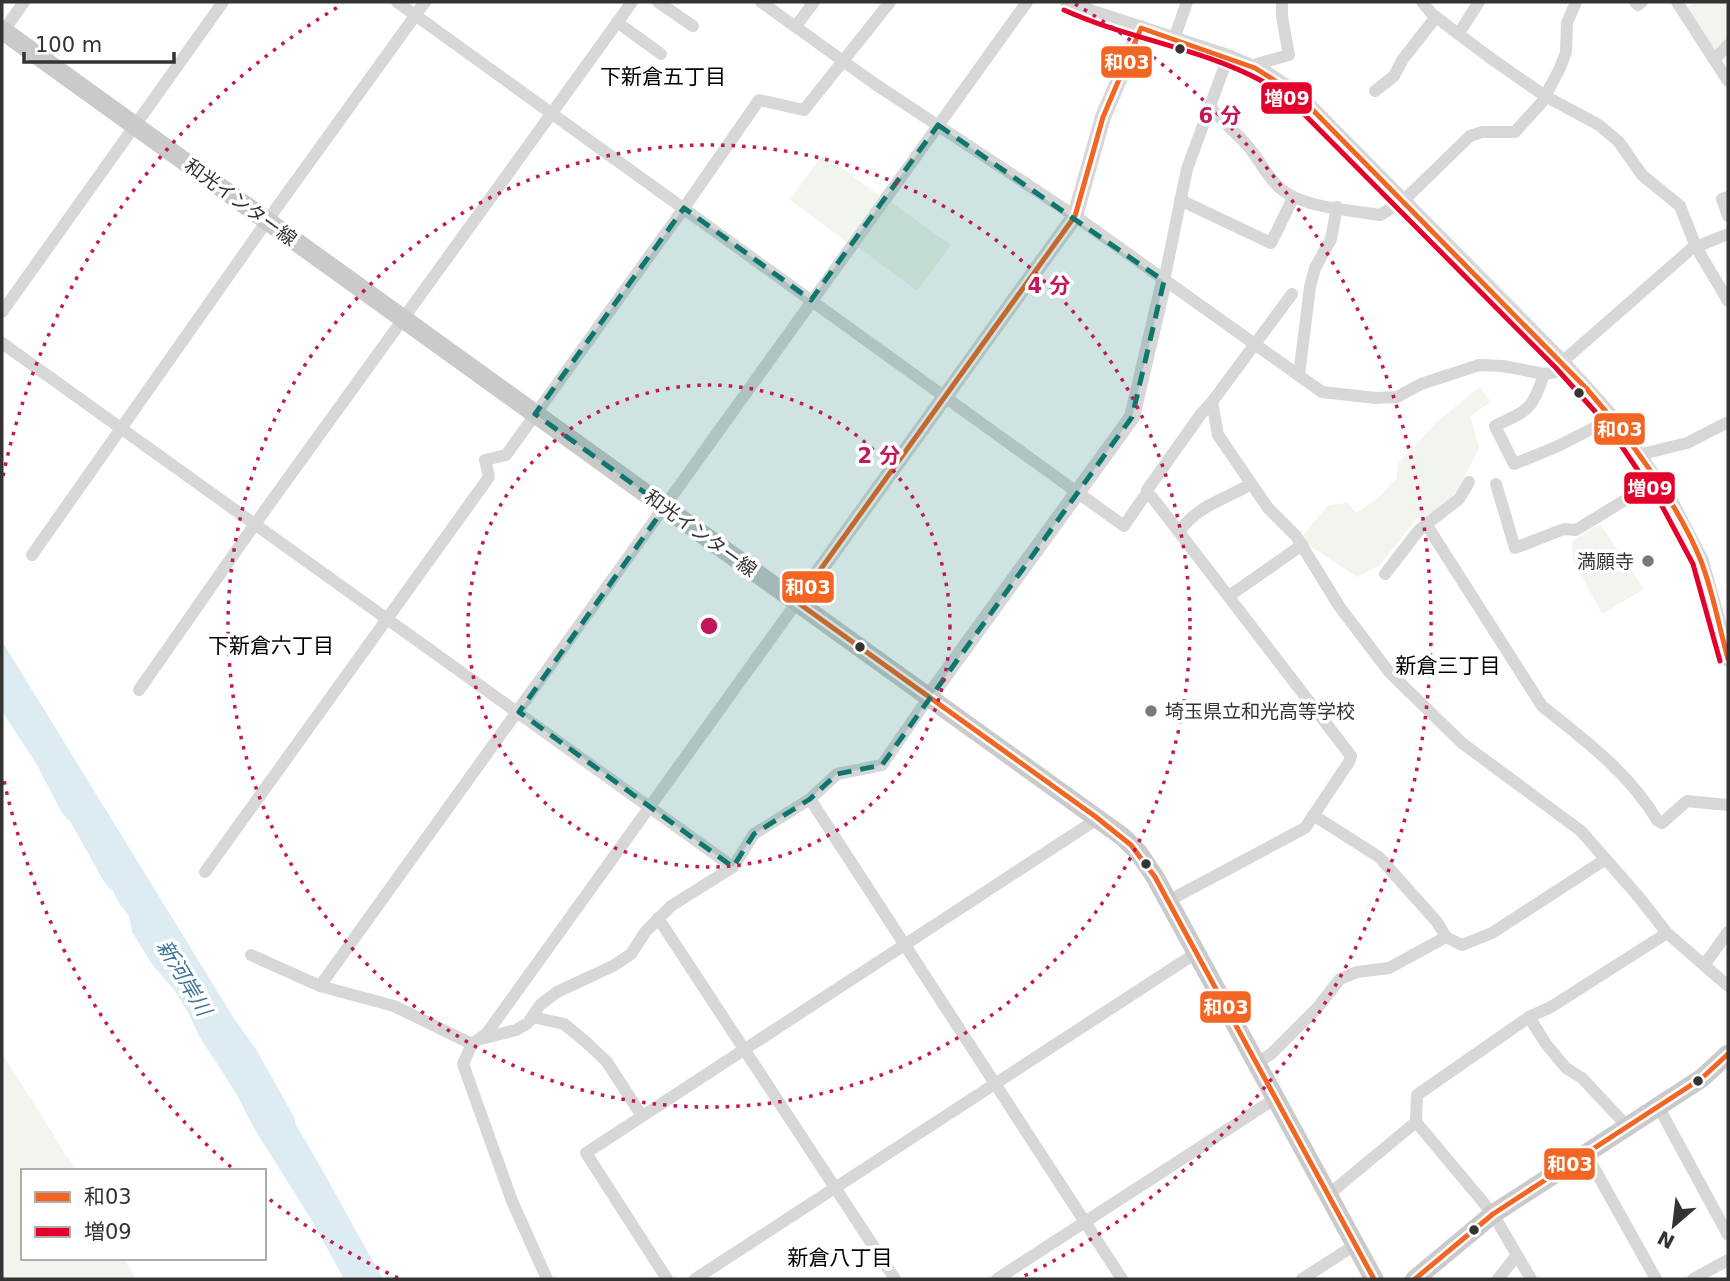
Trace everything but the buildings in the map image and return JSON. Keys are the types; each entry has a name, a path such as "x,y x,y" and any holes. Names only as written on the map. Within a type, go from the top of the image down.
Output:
{"main road":[{"name":"和光インター線","path":"2,31 1096,817 1138,852 1168,901 1374,1279"},
{"path":"1415,1279 1493,1214 1702,1078 1728,1054"}],"street":[{"path":"2,31 24,2"},
{"path":"2,312 223,2"},
{"path":"397,2 1124,526 1201,414 1292,294"},
{"path":"32,555 425,2"},
{"path":"139,690 255,524 632,2"},
{"path":"657,2 692,26"},
{"path":"761,2 1075,216 1322,392 1376,398 1397,397 1421,384 1479,365 1503,366 1544,374 1556,372 1626,304 1696,247 1728,234"},
{"path":"796,26 814,2"},
{"path":"205,872 489,477 485,460 506,455 759,100 804,110 890,2"},
{"path":"320,986 1027,2"},
{"path":"1068,2 1090,12 1228,57 1255,68 1299,96 1613,418 1670,501 1701,561 1724,632 1728,659"},
{"path":"1174,39 1187,2"},
{"path":"1255,68 1257,64 1289,55 1282,2"},
{"path":"1422,2 1436,17 1545,96 1599,125 1619,142 1642,175 1680,206 1696,247 1728,301"},
{"path":"1459,33 1479,2"},
{"path":"1210,106 1219,119 1251,149 1279,188 1293,198 1380,215 1403,201 1470,136 1482,132 1515,132 1545,96 1566,52 1567,23 1576,2"},
{"path":"1635,2 1638,5 1642,2"},
{"path":"1677,2 1716,58 1728,81"},
{"path":"1375,91 1394,76 1403,59 1436,17"},
{"path":"617,22 661,54"},
{"path":"547,1279 512,1202 463,1064 476,1042 487,1033 1075,216 1103,117 1141,28"},
{"path":"1716,58 1728,45"},
{"path":"251,955 320,986 394,1006 476,1042 495,1037 528,1023 540,1005 557,992 613,966 631,954 658,918 671,906 733,867 754,834 810,799 837,774 882,765 1132,417 1164,281 1186,169 1228,57"},
{"path":"1728,197 1722,199 1728,216"},
{"path":"1180,200 1271,243 1293,198"},
{"path":"1299,375 1312,275 1331,239 1337,207"},
{"path":"2,343 733,867"},
{"path":"1544,374 1538,394 1527,411 1495,426 1514,464 1556,447 1613,418"},
{"path":"1212,402 1218,435 1268,508 1302,545 1339,606 1388,672 1462,743 1572,824 1606,859 1667,933 1728,986"},
{"path":"1638,455 1687,443 1728,422"},
{"path":"1496,484 1515,548 1564,529 1576,530 1656,481"},
{"path":"1385,574 1419,530 1459,499 1469,482"},
{"path":"1179,531 1188,519 1216,499 1251,484"},
{"path":"1147,495 1152,497 1179,531 1350,755 1349,762 1305,828 1168,901"},
{"path":"1426,524 1542,706 1634,786 1657,820 1662,823 1687,801 1728,805"},
{"path":"1229,596 1302,545"},
{"path":"810,799 1122,1279"},
{"path":"1313,815 1379,857 1437,922 1446,937 1462,945 1476,941 1544,901 1606,859"},
{"path":"667,1279 586,1153 1091,823 1096,817"},
{"path":"658,918 895,1279"},
{"path":"1705,964 1728,932"},
{"path":"1531,1279 1493,1214 1416,1122 1417,1095 1529,1017 1667,933"},
{"path":"1256,1063 1271,1054 1318,1007 1332,987 1348,974 1389,968 1446,937"},
{"path":"695,1279 1196,953"},
{"path":"532,1017 564,1024 586,1042 607,1062 642,1116"},
{"path":"1529,1017 1566,1068 1582,1078 1626,1125"},
{"path":"998,1279 1276,1098"},
{"path":"1658,1106 1728,1235"},
{"path":"1328,1195 1416,1122"},
{"path":"1586,1153 1656,1279"},
{"path":"1302,1279 1355,1245"},
{"path":"1498,1279 1517,1255"},
{"path":"1693,1279 1728,1260"}],"highlighted area":[{"path":"938,125 1164,281 1132,417 882,765 837,774 810,799 754,834 733,867 519,712 665,507 535,414 684,208 811,300"}],"shaded area":[{"path":"1696,2 1728,2 1728,39 1719,48 1714,50 1686,8"},
{"path":"823,154 880,196 847,242 790,200"},
{"path":"891,202 951,245 917,291 858,247"},
{"path":"1480,387 1491,402 1470,416 1479,448 1456,492 1439,509 1417,518 1380,565 1357,577 1307,544 1302,537 1328,505 1347,503 1356,513 1379,497 1397,478 1398,463 1439,420"},
{"path":"1600,524 1644,589 1602,614 1572,557 1572,541"},
{"path":"2,1053 75,1169 21,1169 21,1260 125,1260 136,1279 2,1279"}],"water":[{"name":"新河岸川","path":"2,641 235,1020 256,1049 383,1279 344,1279 175,991 152,964 132,932 129,916 113,890 103,880 71,823 62,813 37,765 2,711"}],"transit line":[{"name":"増09","path":"1064,10 1239,70 1266,83 1293,103 1556,368 1608,426 1662,506 1693,564 1720,661"},
{"name":"和03","path":"1374,1279 1155,877 1131,845 797,602 1075,216 1103,117 1141,28 1255,68 1299,96 1586,388 1650,470 1679,516 1701,561 1728,659"},
{"name":"和03","path":"1415,1279 1493,1214 1702,1078 1728,1054"}],"place":[{"name":"満願寺","path":"1648,561"},
{"name":"埼玉県立和光高等学校","path":"1151,711"}],"district":[{"name":"下新倉五丁目","path":"663,77"},
{"name":"下新倉六丁目","path":"271,646"},
{"name":"新倉三丁目","path":"1448,666"},
{"name":"新倉八丁目","path":"840,1258"}]}
